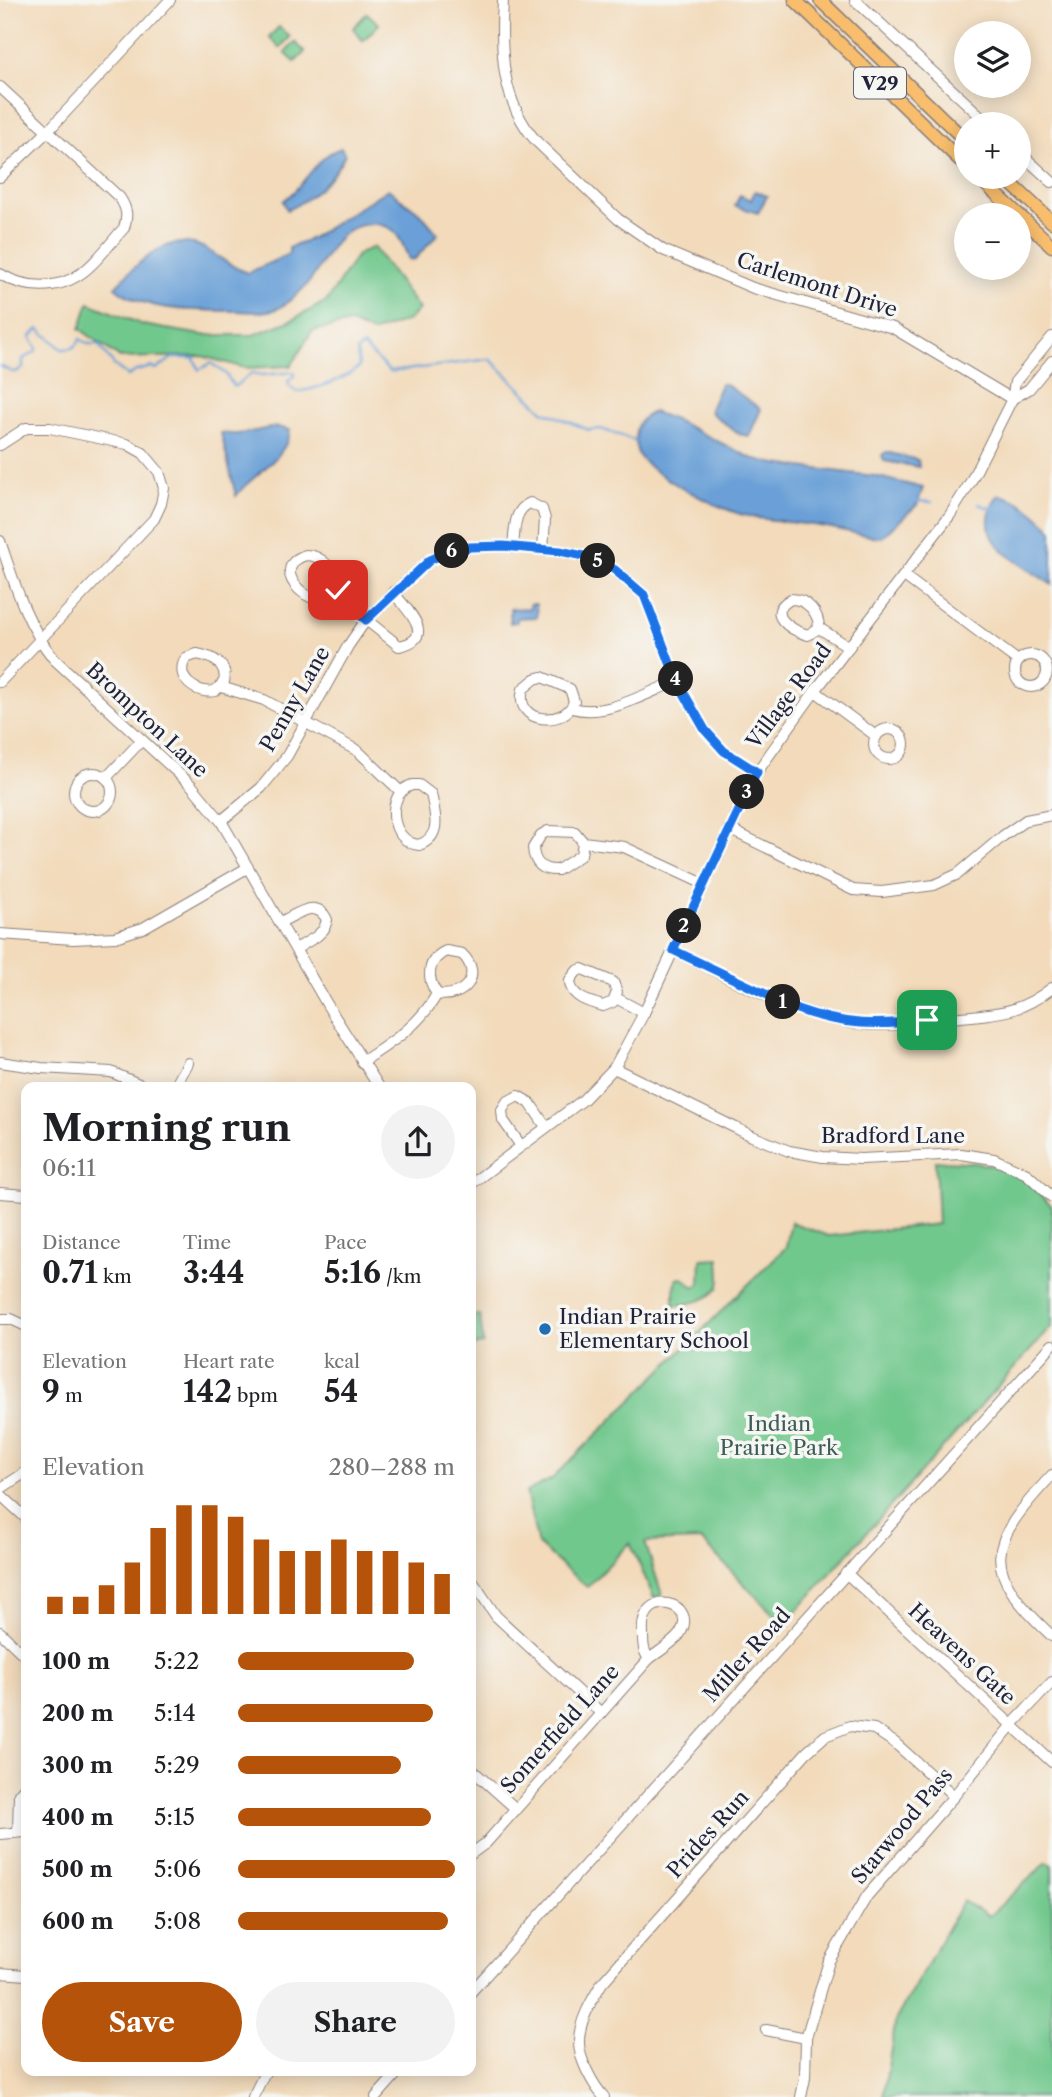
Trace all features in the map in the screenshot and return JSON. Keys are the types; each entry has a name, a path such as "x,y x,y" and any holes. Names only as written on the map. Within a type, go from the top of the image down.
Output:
{"main road":[{"name":"V29","path":"795,0 954,154"},
{"name":"V29","path":"820,0 954,129"},
{"path":"991,189 1052,246"},
{"path":"1017,189 1052,222"}],"street":[{"path":"0,177 48,131 170,0"},
{"name":"Carlemont Drive","path":"503,0 504,77 515,110 527,132 618,219 663,250 753,288 893,328 1012,399"},
{"path":"855,0 976,112"},
{"path":"0,87 120,198 127,208 124,228 83,272 68,281 51,286 29,285 13,282 0,274"},
{"path":"1031,163 1052,182"},
{"name":"Village Road","path":"476,1180 583,1100 614,1068 643,1013 757,772 815,691 950,515 970,483 1012,399 1015,382 1052,337"},
{"name":"Village Road","path":"1012,399 1029,389 1052,361"},
{"path":"0,445 26,428 50,428 127,444 143,453 159,472 164,488 154,519 0,682"},
{"path":"513,547 517,515 522,506 530,503 542,509 545,519 543,549"},
{"name":"Brompton Lane","path":"0,541 22,605 40,642 54,659 192,786 221,821 376,1082"},
{"name":"Penny Lane","path":"221,821 261,788 287,756 348,646 366,620 430,560 470,547 543,549 593,558 615,570 644,595 677,681 705,730 724,751 757,772"},
{"path":"306,555 320,558 337,577 338,590 335,595 330,599 318,601 297,588 290,575 294,562 306,555"},
{"path":"904,576 1018,661"},
{"path":"335,595 399,646 408,644 419,630 418,623 393,593"},
{"path":"820,628 849,647"},
{"path":"221,687 226,676 221,664 197,654 186,658 181,670 185,682 209,692 221,687 264,700 358,751 400,792"},
{"path":"542,677 565,686 573,695 572,708 563,716 532,716 522,704 523,689 528,682 542,677"},
{"path":"572,708 583,711 608,709 677,681"},
{"path":"815,691 876,736"},
{"path":"106,778 141,741"},
{"path":"419,785 431,794 437,824 431,838 426,842 412,844 397,833 395,805 400,792 406,787 419,785"},
{"path":"729,830 853,890 882,892 934,885 946,880 958,874 1026,820 1052,815"},
{"path":"583,842 581,855 558,870 543,868 534,856 536,841 548,831 575,832 583,842 624,848 704,884"},
{"path":"0,933 73,939 115,937 143,928 247,868"},
{"path":"281,922 308,908 317,908 324,914 327,920 324,929 296,949"},
{"path":"673,950 797,1009 842,1021 883,1025 999,1014 1027,1005 1052,988"},
{"path":"446,951 462,954 472,967 469,983 456,993 446,996 438,994 430,977 433,961 446,951"},
{"path":"588,970 613,982 616,998 608,1005 597,1005 575,995 571,991 570,980 577,971 588,970"},
{"path":"362,1062 407,1032 428,1010 438,994"},
{"path":"616,998 643,1013"},
{"path":"0,1062 41,1068 111,1072 134,1082"},
{"path":"178,1082 188,1063"},
{"name":"Bradford Lane","path":"614,1068 752,1136 789,1151 823,1157 861,1159 961,1154 994,1159 1027,1174 1052,1197"},
{"path":"520,1146 503,1120 502,1110 513,1098 518,1096 530,1103 546,1127"},
{"path":"0,1193 21,1195"},
{"path":"0,1319 11,1319 21,1324"},
{"name":"Miller Road","path":"476,1986 1052,1345"},
{"path":"1052,1475 1012,1522 1002,1542 998,1560 1010,1591 1027,1613 1052,1636"},
{"path":"21,1476 0,1492 21,1513"},
{"name":"Heavens Gate","path":"846,1573 1052,1762"},
{"path":"476,1586 496,1616 601,1713"},
{"name":"Somerfield Lane","path":"476,1850 486,1843 649,1659 678,1635 684,1622 682,1613 667,1602 660,1602 653,1607 642,1625 644,1652 649,1659"},
{"path":"0,1632 21,1652"},
{"name":"Starwood Pass","path":"801,2097 806,2038 829,1961 867,1896 1011,1726 1052,1682"},
{"name":"Prides Run","path":"604,2097 587,2071 579,2041 588,2005 601,1983 806,1753 825,1736 850,1726 874,1729 895,1743 954,1796"},
{"path":"476,1773 515,1808"},
{"path":"21,1792 21,1819"},
{"path":"0,1834 21,1832"},
{"path":"0,1973 21,1975"},
{"path":"766,2030 806,2038"},
{"path":"253,2097 263,2076"},
{"path":"376,2097 395,2076"}],"green space":[{"path":"367,13 379,24 363,41 353,28"},
{"path":"279,27 290,37 280,48 269,37"},
{"path":"295,42 305,52 295,62 285,53"},
{"path":"373,247 419,309 409,320 372,333 351,323 312,331 291,366 245,368 202,356 120,358 80,329 89,303 143,325 202,335 253,335 292,320 327,301 357,255"},
{"name":"Indian Prairie Park","path":"935,1161 969,1162 1014,1173 1052,1206 1052,1326 784,1625 701,1540 645,1542 662,1595 654,1598 630,1543 587,1587 538,1545 526,1492 552,1479 786,1247 791,1222 829,1236 938,1224"},
{"path":"719,1258 718,1288 710,1296 698,1301 674,1305 677,1279 683,1278 697,1286 700,1283 701,1259"},
{"path":"476,1315 480,1315 483,1344 476,1345"},
{"path":"1047,1862 1052,1865 1052,2097 883,2097 896,2019 963,1901 989,1916"}],"water":[{"path":"341,148 345,154 328,179 304,200 287,210 283,201 324,158"},
{"path":"388,189 421,214 438,234 414,260 409,259 400,240 388,227 368,224 357,226 333,245 307,285 285,304 272,311 188,310 156,306 141,302 115,287 144,259 167,246 180,243 206,249 248,273 289,254 289,248 312,238"},
{"path":"755,191 767,196 758,213 735,206 740,195 751,200"},
{"path":"721,384 725,384 761,409 749,436 739,434 711,413 710,409"},
{"path":"653,412 675,420 751,458 776,464 875,476 923,488 917,505 882,537 740,514 686,490 658,473 639,456 636,447 637,427 641,420"},
{"path":"277,427 290,430 283,449 236,496 221,433 243,433"},
{"path":"886,452 918,460 919,467 884,461 882,455"},
{"path":"998,495 1021,503 1052,529 1052,585 1013,559 993,538 989,525 990,511"},
{"path":"530,604 536,604 537,617 517,618 517,622 510,623 510,609 530,608"}],"waterway":[{"path":"0,366 14,372 23,368 23,359 37,349 30,337 39,329 62,349 73,347 80,339 88,344 98,344 114,365 128,376 152,367 156,370 172,358 194,358 199,370 211,363 226,374 234,387 252,373 262,375 295,372 294,377 288,381 289,386 297,392 330,383 352,372 359,367 357,351 363,346 390,372 490,359 543,411 589,430 601,429 639,442"},
{"path":"916,501 932,502"},
{"path":"979,504 992,509"}],"place":[{"name":"Indian Prairie Elementary School","path":"545,1329"}],"route":[{"path":"338,590 335,595 366,620 430,560 448,552 472,547 503,546 560,551 593,558 615,570 644,595 677,681 705,730 724,751 757,772 673,950 797,1009 819,1016 883,1025 927,1020"}]}
